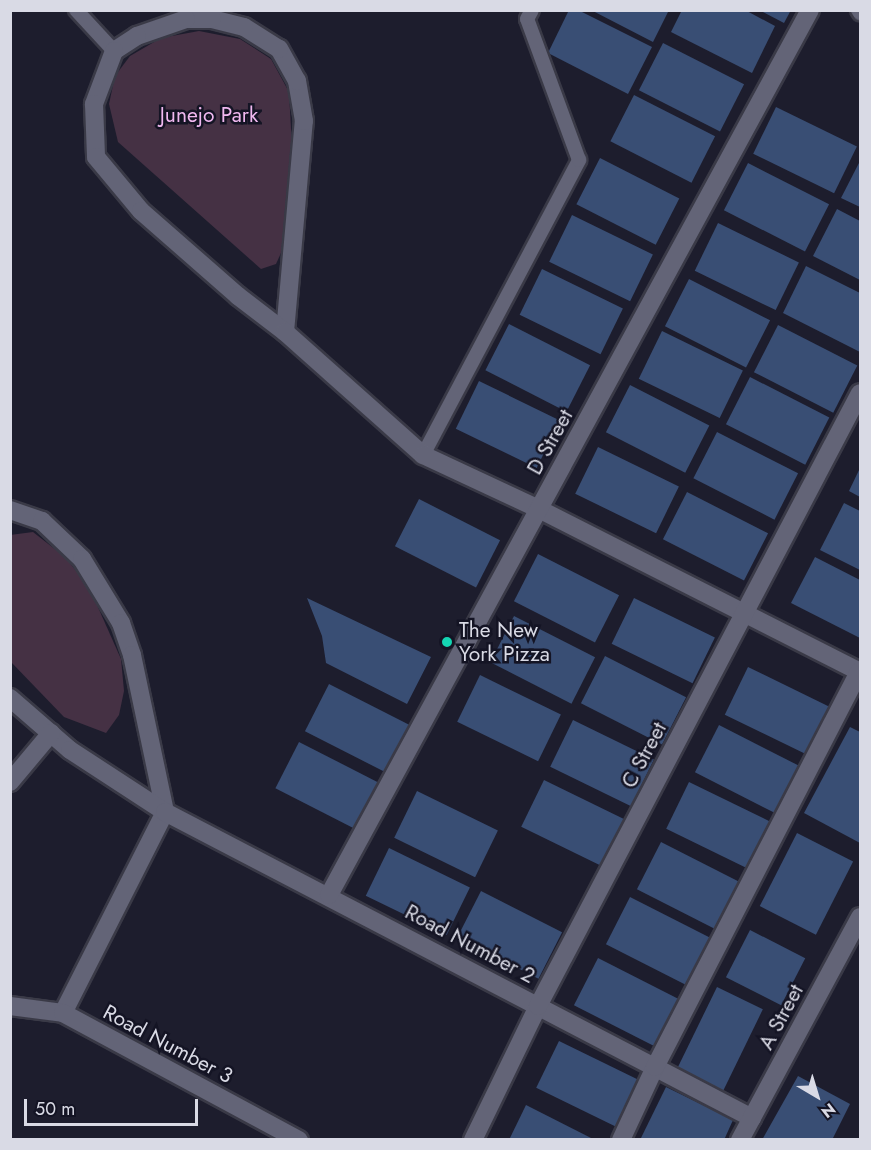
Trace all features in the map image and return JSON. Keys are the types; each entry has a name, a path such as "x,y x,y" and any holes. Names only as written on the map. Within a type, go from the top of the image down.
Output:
{"street":[{"name":"D Street","path":"329,895 810,10"},
{"path":"285,332 304,120 297,81 279,49 244,27 212,20 186,19 137,36 114,51 93,104 96,157 141,211 238,296 285,332 423,455 539,509 860,671 655,1067 621,1140"},
{"name":"C Street","path":"473,1140 538,1006 861,393"},
{"path":"10,510 42,521 82,559 121,623 132,656 165,812 63,1013"},
{"name":"Road Number 2","path":"10,698 70,750 165,812 329,895 752,1118"},
{"path":"10,782 51,733"},
{"name":"A Street","path":"740,1140 861,917"},
{"name":"Road Number 3","path":"10,1006 63,1013 299,1140"}],"lane":[{"path":"76,10 114,51"},
{"path":"423,455 579,160 527,19 532,10"}],"green space":[{"name":"Junejo Park","path":"199,31 240,39 271,59 289,92 292,147 285,244 276,264 261,269 118,142 109,104 115,76 130,56 161,38"},
{"path":"33,532 65,557 89,587 121,659 124,691 119,715 106,733 64,717 11,662 10,535"}],"building":[{"path":"569,10 578,10 652,47 628,94 548,53"},
{"path":"591,10 669,10 653,42"},
{"path":"682,10 745,10 775,26 752,73 671,32"},
{"path":"759,10 791,10 784,23"},
{"path":"663,43 744,84 720,132 639,90"},
{"path":"634,95 715,136 691,183 610,141"},
{"path":"776,107 857,146 834,193 753,154"},
{"path":"600,158 679,198 656,245 576,204"},
{"path":"860,161 860,207 841,198"},
{"path":"748,163 829,204 805,252 724,210"},
{"path":"837,209 860,221 860,280 813,256"},
{"path":"572,215 653,254 630,301 549,262"},
{"path":"718,223 799,262 776,310 695,271"},
{"path":"806,266 860,293 860,352 783,313"},
{"path":"542,269 623,308 601,354 520,315"},
{"path":"689,279 770,320 746,368 665,326"},
{"path":"509,324 590,365 566,412 485,370"},
{"path":"778,325 857,365 833,413 754,372"},
{"path":"662,331 743,370 720,418 639,379"},
{"path":"750,377 829,417 805,465 726,424"},
{"path":"479,381 560,420 537,468 456,429"},
{"path":"630,385 709,425 685,473 606,432"},
{"path":"717,432 798,473 774,520 693,478"},
{"path":"598,447 679,486 656,533 575,494"},
{"path":"860,468 860,497 849,491"},
{"path":"687,492 768,533 744,581 663,539"},
{"path":"419,499 500,540 476,588 395,546"},
{"path":"844,503 860,511 860,570 820,550"},
{"path":"538,554 619,595 595,643 514,601"},
{"path":"815,557 860,580 860,638 791,603"},
{"path":"307,598 431,657 407,704 326,663 322,636"},
{"path":"634,598 715,637 693,683 612,644"},
{"path":"514,616 595,657 571,704 490,662"},
{"path":"605,656 686,697 662,745 581,703"},
{"path":"748,667 829,706 806,754 725,715"},
{"path":"480,675 561,714 538,761 457,722"},
{"path":"329,684 410,725 386,773 305,731"},
{"path":"573,720 654,759 631,806 550,767"},
{"path":"719,725 800,766 776,814 695,772"},
{"path":"850,727 860,732 860,843 804,813"},
{"path":"299,742 378,782 355,829 275,788"},
{"path":"544,780 625,819 602,866 521,827"},
{"path":"689,782 770,821 747,868 666,829"},
{"path":"417,791 498,830 475,877 394,838"},
{"path":"797,833 853,862 816,935 760,906"},
{"path":"661,842 742,883 718,931 637,889"},
{"path":"389,848 470,887 447,935 366,896"},
{"path":"481,891 562,932 538,979 457,937"},
{"path":"630,897 710,938 686,985 606,944"},
{"path":"750,930 805,958 781,1005 726,977"},
{"path":"598,958 679,999 655,1047 574,1005"},
{"path":"717,987 763,1009 723,1091 677,1069"},
{"path":"559,1041 640,1080 617,1127 536,1088"},
{"path":"798,1076 850,1104 832,1140 762,1140"},
{"path":"666,1087 733,1120 724,1140 640,1140"},
{"path":"526,1105 595,1140 509,1140"}],"place":[{"name":"The New York Pizza","path":"447,642"}]}
